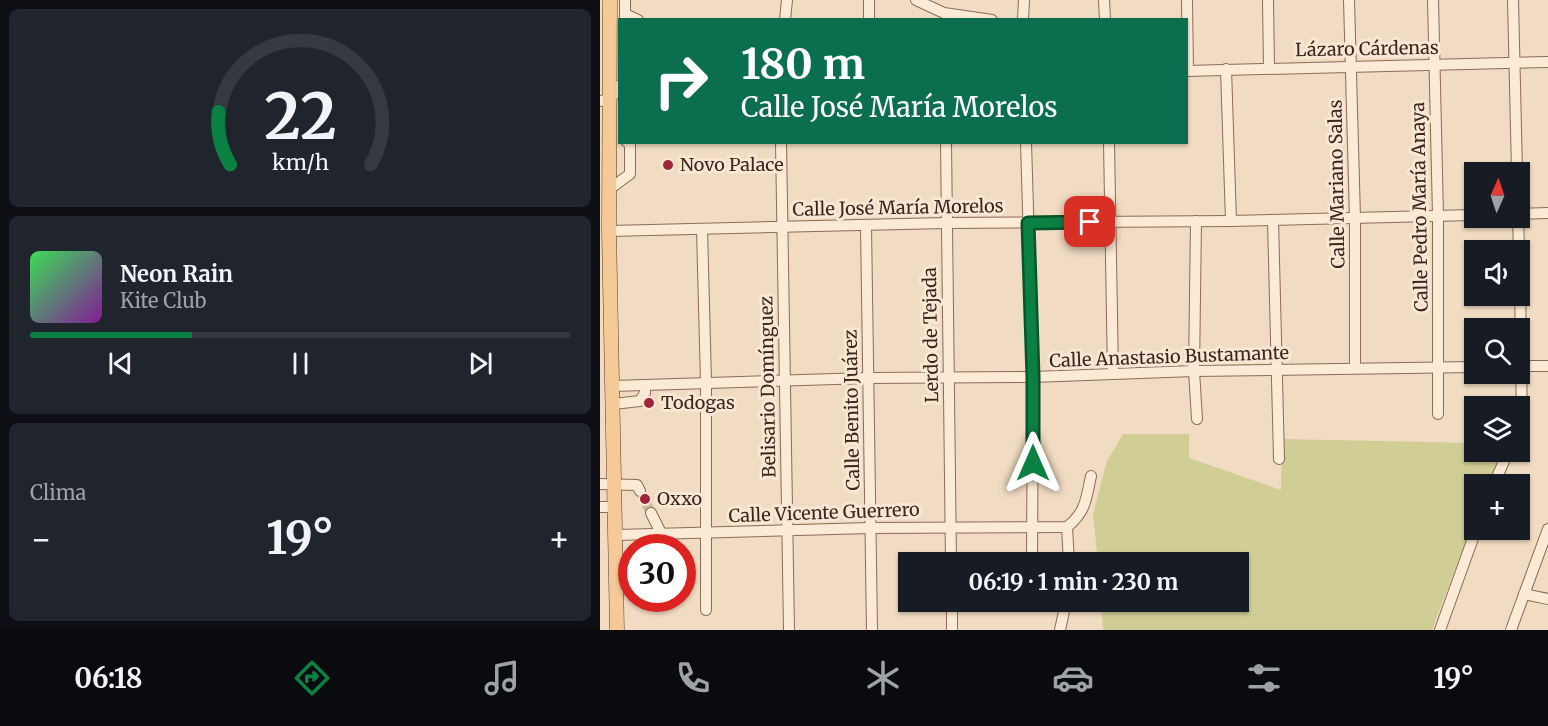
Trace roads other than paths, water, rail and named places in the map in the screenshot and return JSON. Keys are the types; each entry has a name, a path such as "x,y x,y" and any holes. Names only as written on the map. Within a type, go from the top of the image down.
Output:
{"main road":[{"path":"610,0 605,107 615,136 611,156 609,231 618,630"}],"street":[{"path":"625,0 625,17"},
{"path":"784,18 787,0"},
{"path":"869,0 869,18"},
{"path":"916,0 944,16 968,18"},
{"path":"1023,18 1024,0"},
{"path":"1104,0 1105,18"},
{"path":"1187,0 1187,18"},
{"path":"1268,0 1269,68"},
{"name":"Calle Mariano Salas","path":"1349,0 1355,218 1355,368"},
{"name":"Calle Pedro María Anaya","path":"1433,0 1438,216 1438,414"},
{"path":"1513,0 1517,162"},
{"name":"Lázaro Cárdenas","path":"1188,70 1548,62"},
{"path":"1226,69 1231,222"},
{"path":"605,107 618,89"},
{"path":"611,156 629,144"},
{"path":"611,188 630,174 630,144"},
{"name":"Belisario Domínguez","path":"781,144 789,630"},
{"name":"Lerdo de Tejada","path":"946,144 951,552"},
{"path":"1026,144 1033,377 1032,552"},
{"path":"1109,144 1113,374"},
{"path":"1530,215 1548,213"},
{"name":"Calle José María Morelos","path":"609,231 946,223 1231,222 1464,215"},
{"path":"1272,220 1279,459"},
{"path":"1196,221 1194,371 1197,419"},
{"name":"Calle Benito Juárez","path":"866,226 872,630"},
{"path":"702,229 706,382 706,610"},
{"path":"1530,366 1548,366"},
{"name":"Calle Anastasio Bustamante","path":"613,386 867,378 1033,377 1194,371 1464,367"},
{"path":"614,404 640,401 645,393 645,385"},
{"path":"1068,552 1067,527 1079,518 1085,504 1091,476"},
{"path":"600,484 637,485 639,491"},
{"path":"600,507 615,507"},
{"path":"651,513 662,534"},
{"name":"Calle Vicente Guerrero","path":"684,534 870,528 1067,527"},
{"path":"1511,630 1547,535"},
{"path":"1440,630 1472,540"},
{"path":"1524,594 1548,599"},
{"path":"952,612 952,630"},
{"path":"1060,630 1064,612"}],"tunnel":[{"path":"640,491 651,513"}],"place":[{"name":"Novo Palace","path":"668,165"},
{"name":"Todogas","path":"649,403"},
{"name":"Oxxo","path":"645,499"}]}
